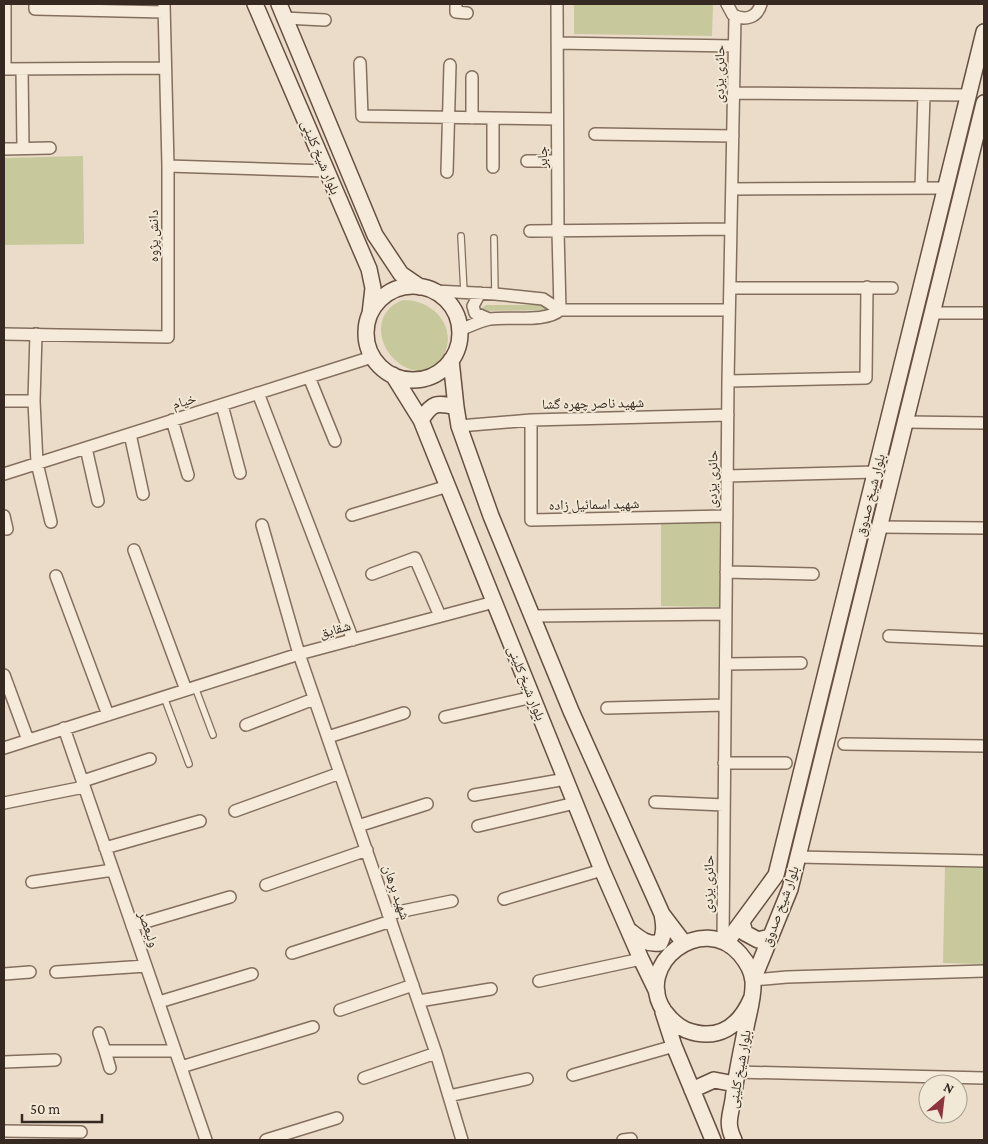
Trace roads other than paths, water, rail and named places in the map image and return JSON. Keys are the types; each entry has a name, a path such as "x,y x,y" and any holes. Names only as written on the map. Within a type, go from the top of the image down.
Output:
{"main road":[{"name":"بلوار شیخ کلینی","path":"255,4 368,269 373,288 370,314"},
{"name":"بلوار شیخ کلینی","path":"282,11 375,235 400,274 420,287"},
{"name":"بلوار شیخ صدوق","path":"724,942 742,922 776,875 984,32"},
{"name":"بلوار شیخ صدوق","path":"753,980 790,889 984,106"},
{"path":"326,171 347,167"},
{"path":"405,287 420,287 435,292 447,301 456,314 460,330 458,346 452,360 439,372 423,379 406,380 392,376 381,368 372,357 367,343 366,328 370,314 378,301 390,292 405,287"},
{"path":"452,360 459,426 491,516 571,711 662,914 684,943"},
{"name":"بلوار شیخ کلینی","path":"392,376 421,420 602,870 659,999 674,1046 714,1140"},
{"path":"421,420 429,407 442,403 456,407"},
{"path":"630,931 643,941 652,944 660,943 664,936 662,914"},
{"path":"742,922 745,934 758,940 770,937"},
{"path":"710,938 724,942 739,952 748,965 753,980 752,997 746,1011 737,1022 724,1030 710,1034 695,1033 681,1028 669,1019 659,999 658,977 663,963 672,951 684,943 710,938"},
{"name":"بلوار شیخ کلینی","path":"734,1140 728,1129 752,997"},
{"path":"692,1090 714,1080 736,1078"}],"street":[{"path":"5,4 4,69 166,68"},
{"path":"35,4 35,9 164,8"},
{"path":"456,4 456,12 467,13"},
{"name":"جابر","path":"557,4 557,161 560,310"},
{"path":"728,4 731,13 740,18 751,17 759,10 761,4"},
{"name":"دانش پژوه","path":"36,334 168,337 168,166 164,8"},
{"path":"282,11 325,20"},
{"name":"حائری یزدی","path":"724,942 728,381 735,16"},
{"path":"557,43 734,46"},
{"path":"360,63 362,116 557,119"},
{"path":"447,172 450,65"},
{"path":"22,69 23,148"},
{"path":"472,77 472,118"},
{"path":"734,93 969,95"},
{"path":"921,188 924,95"},
{"path":"493,118 493,167"},
{"path":"595,134 733,136"},
{"path":"4,149 50,148"},
{"path":"528,161 557,161"},
{"path":"168,166 326,171"},
{"path":"732,189 946,188"},
{"path":"530,231 731,229"},
{"path":"728,381 866,378 867,287"},
{"path":"730,288 892,288"},
{"path":"435,292 480,293 543,299 560,310 729,310"},
{"path":"480,293 473,306 475,313 489,319"},
{"path":"460,330 489,319 544,317 554,315 560,310"},
{"path":"932,313 984,313"},
{"path":"4,334 36,334 34,401 37,463 51,522"},
{"name":"خیام","path":"4,474 372,357"},
{"path":"309,378 335,441"},
{"path":"258,393 352,640"},
{"path":"4,401 34,401"},
{"path":"222,405 240,473"},
{"name":"شهید ناصر چهره گشا","path":"459,426 531,420 728,415"},
{"path":"172,420 188,475"},
{"name":"شهید اسمائیل زاده","path":"531,420 531,520 727,516"},
{"path":"905,422 984,423"},
{"path":"130,434 143,494"},
{"path":"86,448 98,501"},
{"path":"727,476 876,472"},
{"path":"352,515 448,486"},
{"path":"4,516 7,529"},
{"name":"شهید برهان","path":"262,525 299,654 436,1053 462,1140"},
{"path":"879,527 984,528"},
{"path":"134,550 191,688"},
{"path":"372,574 415,558 440,616"},
{"path":"726,572 813,574"},
{"path":"56,576 108,715"},
{"name":"شقایق","path":"4,748 299,654 494,602"},
{"path":"533,616 726,614"},
{"path":"889,636 984,640"},
{"path":"726,664 801,663"},
{"path":"4,675 28,740"},
{"path":"445,717 533,697"},
{"path":"246,725 314,699"},
{"path":"607,708 725,705"},
{"path":"328,737 404,713"},
{"name":"ولیعصر","path":"64,728 206,1140"},
{"path":"844,744 984,746"},
{"path":"4,803 83,784 150,759"},
{"path":"724,762 786,764"},
{"path":"235,811 340,773"},
{"path":"474,795 566,779"},
{"path":"655,802 724,804"},
{"path":"478,826 575,803"},
{"path":"358,826 427,804"},
{"path":"105,848 200,821"},
{"path":"266,885 367,850"},
{"path":"798,857 984,861"},
{"path":"32,882 113,870"},
{"path":"504,899 602,870"},
{"path":"132,926 230,897"},
{"path":"292,953 390,918 452,901"},
{"path":"539,981 641,958"},
{"path":"56,972 146,966"},
{"path":"753,980 787,977 984,971"},
{"path":"4,974 30,972"},
{"path":"159,1002 252,974"},
{"path":"340,1010 413,985"},
{"path":"418,1001 490,989"},
{"path":"181,1067 313,1027"},
{"path":"98,1033 110,1068"},
{"path":"573,1074 674,1046"},
{"path":"105,1051 175,1050"},
{"path":"364,1078 436,1053"},
{"path":"4,1062 54,1060"},
{"path":"736,1078 984,1078"},
{"path":"449,1096 527,1079"},
{"path":"266,1140 337,1118"},
{"path":"4,1132 81,1132"}],"lane":[{"path":"461,236 464,292"},
{"path":"494,238 495,294"},
{"path":"191,688 213,735"},
{"path":"164,697 189,764"}]}
